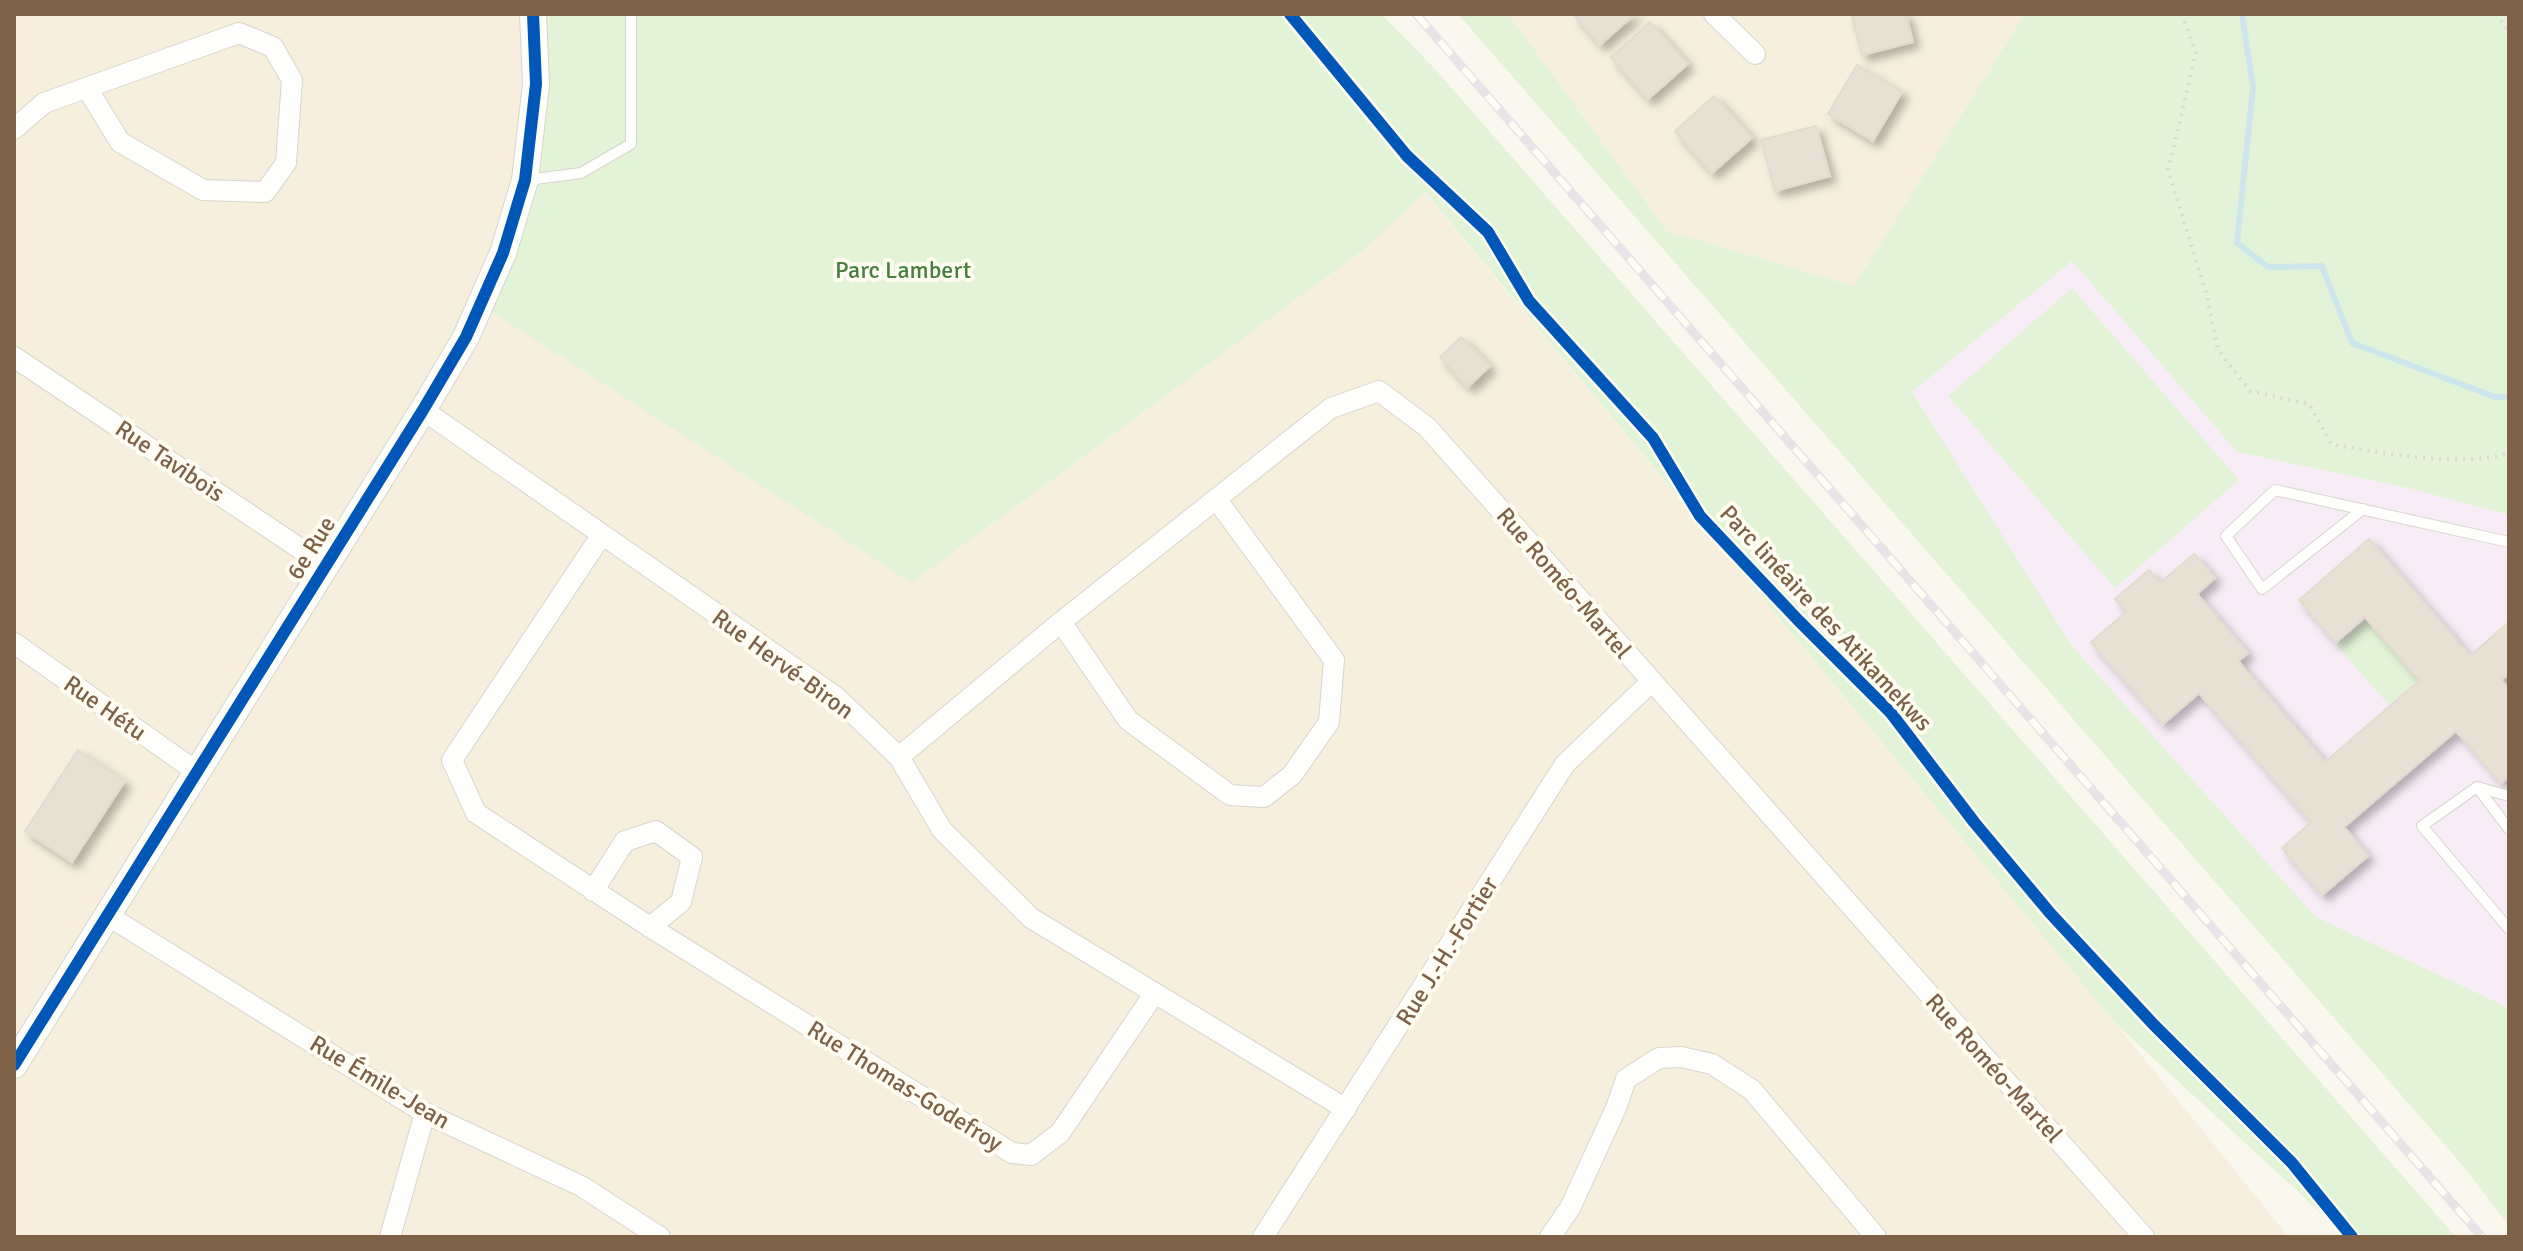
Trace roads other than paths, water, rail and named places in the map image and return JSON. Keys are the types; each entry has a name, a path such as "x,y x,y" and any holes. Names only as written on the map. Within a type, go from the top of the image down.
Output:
{"street":[{"name":"6e Rue","path":"14,1065 423,410 472,323 503,253 525,180 536,84 533,14"},
{"path":"1714,14 1755,54"},
{"path":"14,129 44,103 239,33 273,47 292,80 286,163 265,192 203,190 120,142 87,88"},
{"name":"Rue Tavibois","path":"14,357 326,566"},
{"name":"Rue Roméo-Martel","path":"899,757 1061,622 1331,408 1379,391 1427,427 2144,1237"},
{"name":"Rue Hervé-Biron","path":"423,410 836,697 899,757 942,830 1031,918 1346,1109"},
{"path":"1061,622 1128,720 1230,795 1264,797 1292,775 1329,722 1334,660 1217,500"},
{"name":"Rue Thomas-Godefroy","path":"601,536 452,760 476,813 593,891 1012,1153 1031,1155 1060,1133 1154,994"},
{"name":"Rue Hétu","path":"14,643 197,772"},
{"name":"Rue J.-H.-Fortier","path":"1263,1237 1565,764 1651,682"},
{"path":"593,891 625,841 656,831 692,857 681,902 650,927"},
{"name":"Rue Émile-Jean","path":"107,915 425,1113 581,1186 660,1237"},
{"path":"1550,1237 1570,1208 1626,1079 1659,1058 1681,1057 1712,1064 1752,1090 1876,1237"},
{"path":"390,1237 425,1113"}],"lane":[{"path":"525,180 581,173 631,144 631,14"},
{"path":"2363,509 2262,589 2226,536 2275,490 2363,509 2509,542"},
{"path":"2477,787 2509,796"},
{"path":"2477,787 2509,829"},
{"path":"2477,787 2422,826 2509,929"}],"waterway":[{"path":"2242,14 2253,87 2237,243 2268,267 2322,266 2352,343 2495,397 2509,397"}],"railway":[{"path":"1416,14 2482,1237"}],"park label":[{"name":"Parc Lambert","path":"903,270"}]}
